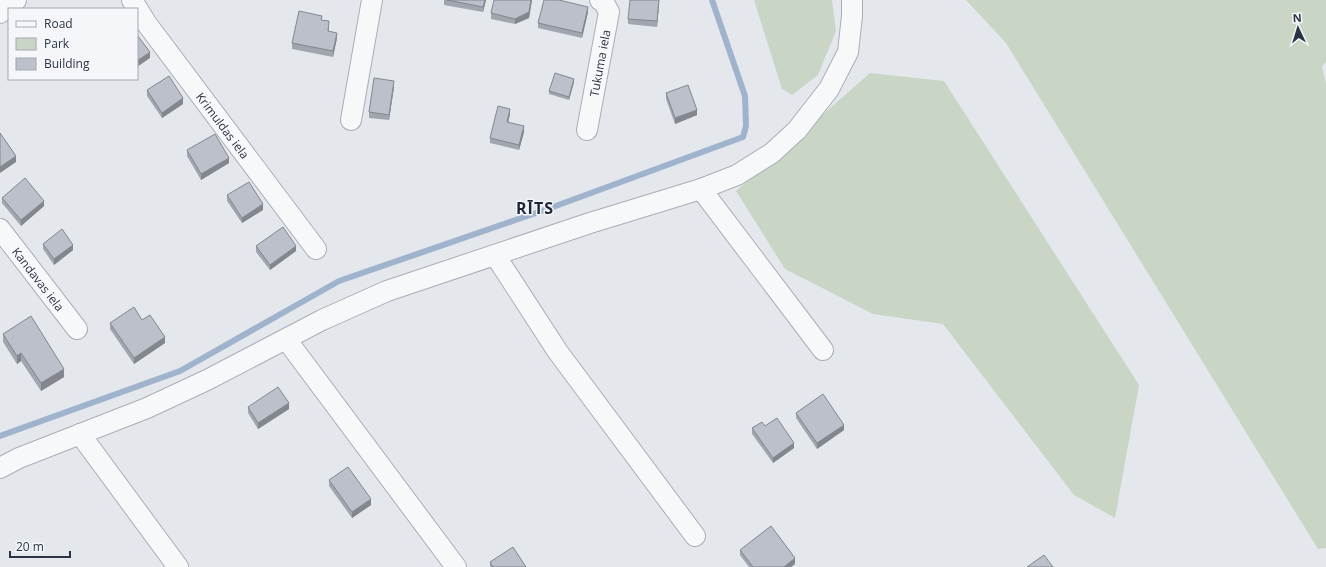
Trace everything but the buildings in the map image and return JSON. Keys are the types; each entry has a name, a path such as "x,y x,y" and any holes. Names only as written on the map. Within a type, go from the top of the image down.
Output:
{"street":[{"path":"0,13 16,0"},
{"path":"351,120 372,0"},
{"name":"Tukuma iela","path":"587,130 609,12 603,1 600,0"},
{"path":"0,468 19,458 147,408 207,380 322,320 387,291 590,223 701,189 737,175 772,153 797,130 829,89 848,52 852,16 852,0"},
{"name":"Krimuldas iela","path":"138,10 147,24 316,249"},
{"path":"701,189 823,350"},
{"name":"Kandavas iela","path":"0,229 77,329"},
{"path":"495,255 558,352 695,536"},
{"path":"286,339 456,567"},
{"path":"80,434 178,567"}],"green space":[{"path":"754,0 832,0 836,31 818,75 792,95 782,89"},
{"path":"966,0 1326,0 1326,62 1322,66 1326,84 1326,548 1318,549 1006,43"},
{"path":"870,73 944,81 1139,385 1115,518 1074,495 943,324 873,314 785,269 736,191"}],"waterway":[{"path":"0,436 180,371 339,281 553,207 743,137 746,126 745,96 712,0"}],"district":[{"name":"RĪTS","path":"535,208"}]}
